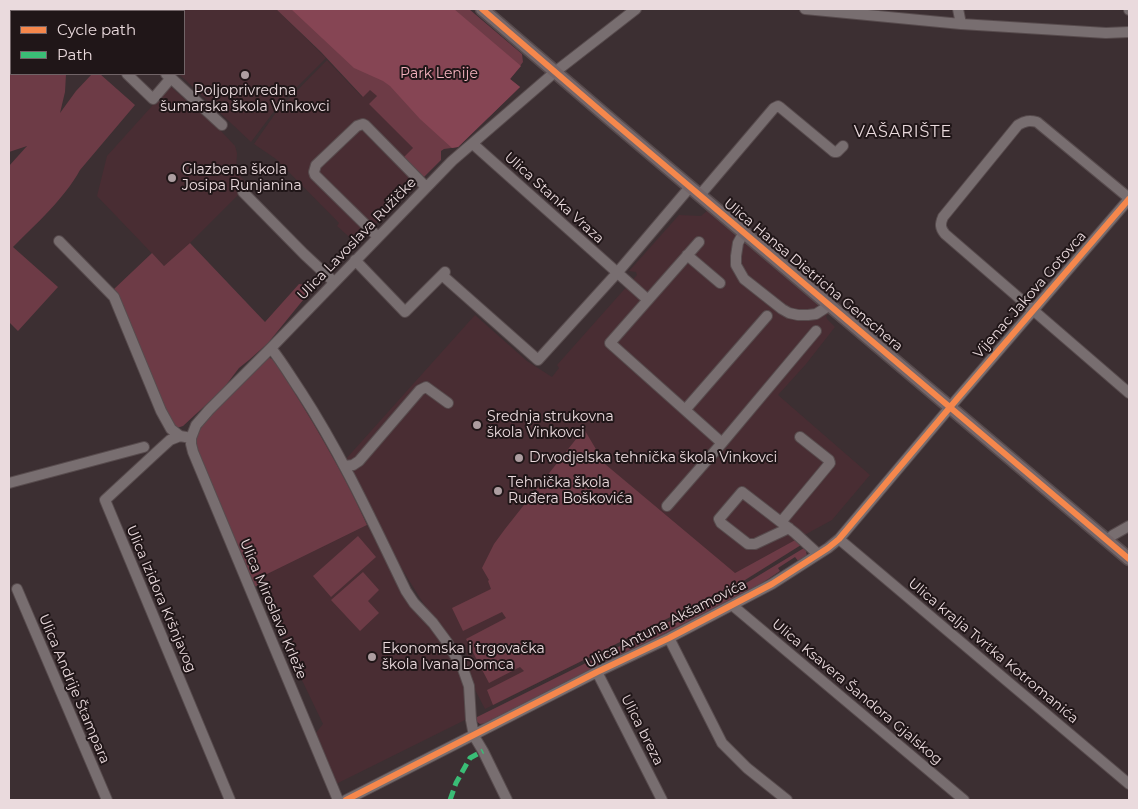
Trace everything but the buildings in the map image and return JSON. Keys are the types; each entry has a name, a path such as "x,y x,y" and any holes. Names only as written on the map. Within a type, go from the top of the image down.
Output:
{"main road":[{"name":"Ulica Hansa Dietricha Genschera","path":"482,9 1129,559"}],"street":[{"name":"Ulica Lavoslava Ružičke","path":"191,438 196,424 209,410 452,161 556,72 636,9"},
{"path":"805,9 962,24 1106,33 1129,32"},
{"path":"958,9 962,24"},
{"path":"128,75 153,98 169,76 222,125"},
{"path":"356,260 405,312 444,273 538,360 617,273 774,108 778,106 781,108 834,152 837,152 843,146"},
{"name":"Vijenac Jakova Gotovca","path":"950,407 1129,199 1037,122 1030,120 1018,125 943,216 940,223 941,229 945,234 1033,310"},
{"path":"378,237 315,175 316,165 357,126 363,124 426,187"},
{"name":"Ulica Stanka Vraza","path":"473,144 648,300"},
{"path":"243,192 334,282"},
{"path":"744,232 738,243 736,256 736,265 744,279 789,313 808,316 816,314 830,305"},
{"path":"59,241 114,297 160,411 171,429 180,436 191,438"},
{"path":"698,242 610,343 722,443"},
{"path":"687,255 720,283"},
{"path":"1033,310 1129,393"},
{"path":"685,410 767,316"},
{"path":"667,506 816,331"},
{"path":"271,348 311,407 345,466 406,591 447,642 463,670 468,686 474,736 507,800"},
{"path":"345,466 353,465 358,461 420,390 426,387 448,403"},
{"name":"Ulica Antuna Akšamovića","path":"346,800 597,672 669,638 772,584 839,539 950,407"},
{"name":"Ulica Izidora Kršnjavog","path":"180,436 170,440 105,500 230,800"},
{"path":"800,437 829,460 830,463 785,525 755,544 748,544 721,523 719,518 742,492 785,525 818,554"},
{"name":"Ulica Miroslava Krleže","path":"191,438 193,452 338,800"},
{"path":"9,483 144,448"},
{"path":"1107,540 1129,526"},
{"name":"Ulica kralja Tvrtka Kotromanića","path":"839,539 1129,784"},
{"name":"Ulica Andrije Štampara","path":"17,589 106,800"},
{"name":"Ulica Ksavera Šandora Gjalskog","path":"732,605 964,800"},
{"path":"669,638 722,743 747,768 788,800"},
{"name":"Ulica breza","path":"597,672 662,800"}],"shaded area":[{"name":"Poljoprivredna šumarska škola Vinkovci","path":"276,9 326,58 278,106 251,142 180,75 185,75 185,10 137,10"},
{"path":"327,60 362,97 370,89 377,96 370,104 413,148 421,176 424,177 356,243 337,226 339,223 276,159 254,144 277,111"},
{"name":"Glazbena škola Josipa Runjanina","path":"170,86 221,131 235,146 237,153 236,171 248,185 164,266 97,196 107,156"},
{"path":"708,210 829,314 826,316 827,319 835,327 806,364 778,395 870,475 832,520 735,573 743,581 485,709 461,663 469,659 465,649 456,652 423,603 399,564 345,460 475,315 527,361 552,377 559,368 557,365 637,275 636,272 629,271 679,215 701,216"},
{"name":"Ekonomska i trgovačka škola Ivana Domca","path":"367,525 407,600 430,623 463,677 467,719 336,784 315,734 323,724 288,651 257,579"}],"green space":[{"path":"9,9 66,9 68,10 10,10 10,75 66,75 65,92 60,113 76,91 91,75 101,75 135,105 80,170 58,201 13,247 58,287 18,331 9,322 9,166 27,146 9,152"},
{"name":"Park Lenije","path":"276,9 469,9 522,54 523,62 510,79 520,87 458,147 441,151 441,160 424,177 402,159 413,148 369,104 377,96 370,90 363,97 321,52"},
{"name":"Park Lenije","path":"291,9 454,9 521,66 510,79 520,87 458,147 452,148 420,119 390,86 354,68"},
{"path":"190,243 265,322 299,284 312,289 268,343 239,368 223,389 183,426 177,428 171,424 114,289 152,253 164,266"},
{"path":"268,357 276,364 313,423 347,483 367,525 257,579 259,585 253,587 195,448 197,436 205,420"},
{"path":"584,429 600,456 599,459 735,573 797,539 801,545 745,580 493,705 487,690 524,671 520,667 489,683 466,639 506,618 502,612 463,631 452,608 491,589 489,580 482,568 494,544"},
{"path":"358,536 376,557 331,597 313,576"},
{"path":"804,548 807,556 799,562 795,557 778,568 780,571 741,595 487,723 480,724 473,719 743,585"},
{"path":"363,572 379,590 368,601 379,613 360,631 331,600"}],"marked path":[{"path":"450,800 456,783 470,758 483,751"}],"cycle path":[{"path":"482,9 1129,559"},
{"path":"346,800 597,672 669,638 772,584 828,548 839,539 1129,199"}],"place":[{"name":"Poljoprivredna šumarska škola Vinkovci","path":"245,75"},
{"name":"Glazbena škola Josipa Runjanina","path":"172,178"},
{"name":"Srednja strukovna škola Vinkovci","path":"477,425"},
{"name":"Drvodjelska tehnička škola Vinkovci","path":"519,458"},
{"name":"Tehnička škola Ruđera Boškovića","path":"498,491"},
{"name":"Ekonomska i trgovačka škola Ivana Domca","path":"372,657"}],"district":[{"name":"VAŠARIŠTE","path":"903,132"}]}
